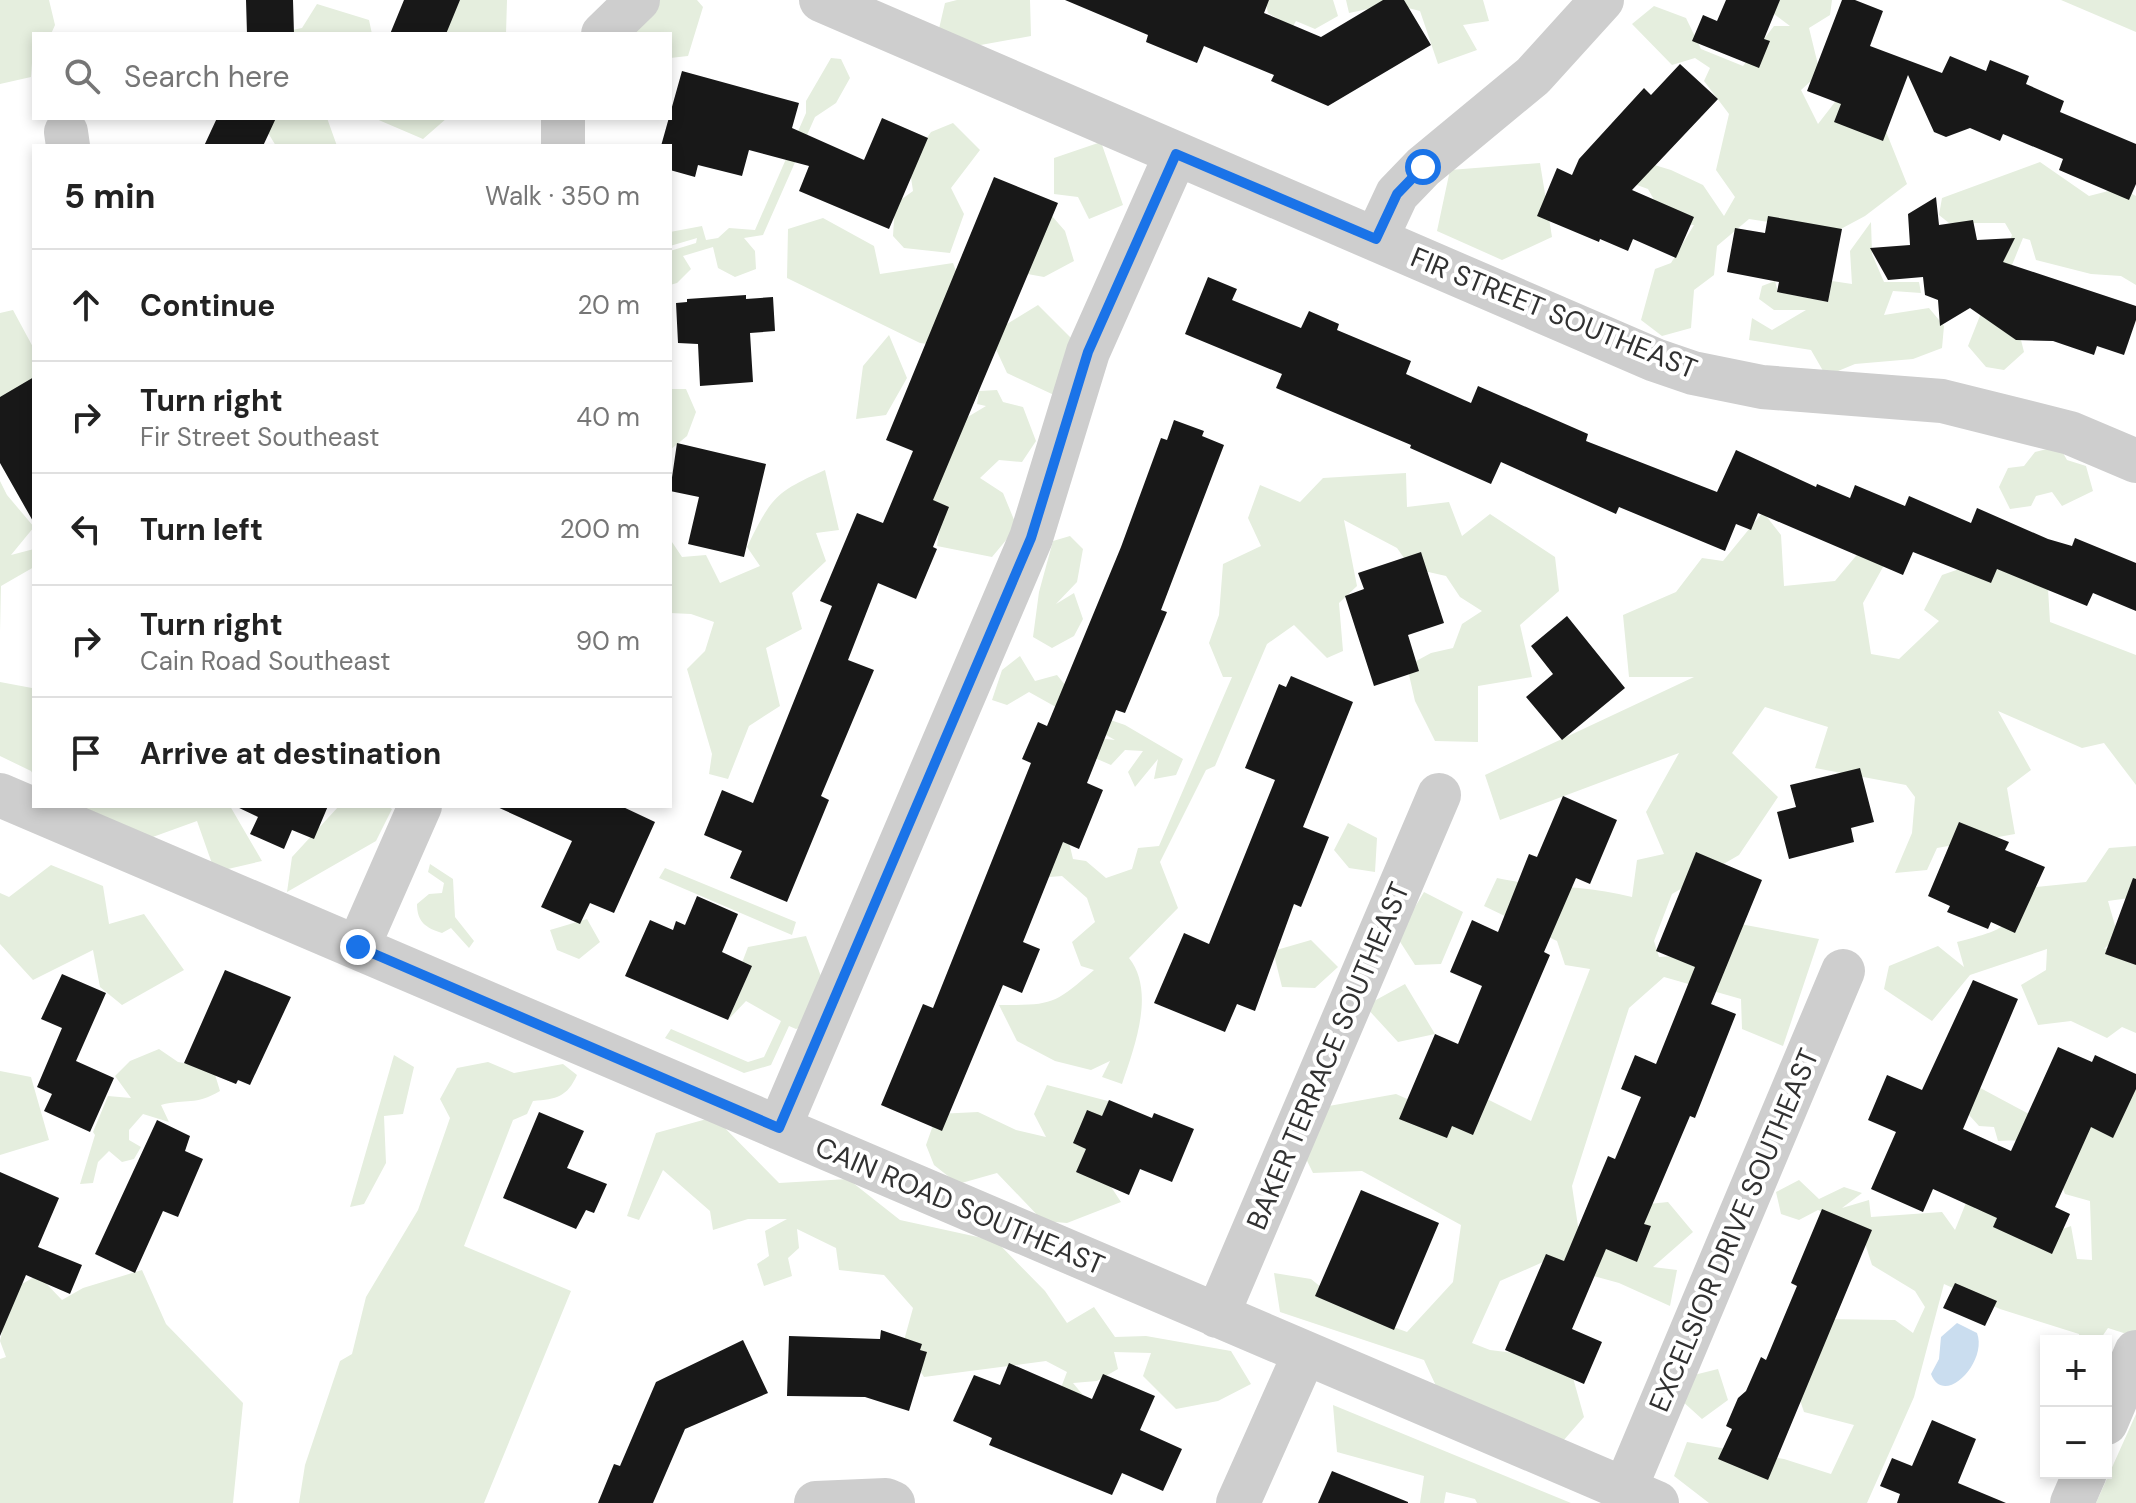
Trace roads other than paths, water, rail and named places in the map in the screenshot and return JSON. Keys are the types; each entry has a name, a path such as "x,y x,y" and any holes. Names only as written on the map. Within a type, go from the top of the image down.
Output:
{"street":[{"path":"605,32 638,0"},
{"name":"FIR STREET SOUTHEAST","path":"821,0 1376,239 1545,316 1693,373 1762,387 1942,401 2070,433 2136,461"},
{"path":"1376,239 1397,194 1423,167 1533,76 1602,0"},
{"path":"563,120 563,144"},
{"path":"779,1128 1031,538 1088,352 1176,154"},
{"name":"CAIN ROAD SOUTHEAST","path":"0,795 1304,1355 1641,1496"},
{"name":"BAKER TERRACE SOUTHEAST","path":"1217,1316 1439,795"},
{"path":"358,947 419,808"},
{"name":"EXCELSIOR DRIVE SOUTHEAST","path":"1641,1496 1843,971"},
{"path":"2112,1409 2136,1352"},
{"path":"1238,1503 1304,1355"},
{"path":"2072,1503 2082,1479"},
{"path":"816,1503 893,1503"}],"water":[{"path":"1957,1323 1977,1333 1979,1344 1971,1368 1954,1384 1945,1386 1937,1383 1931,1374 1939,1359 1941,1337"}]}
